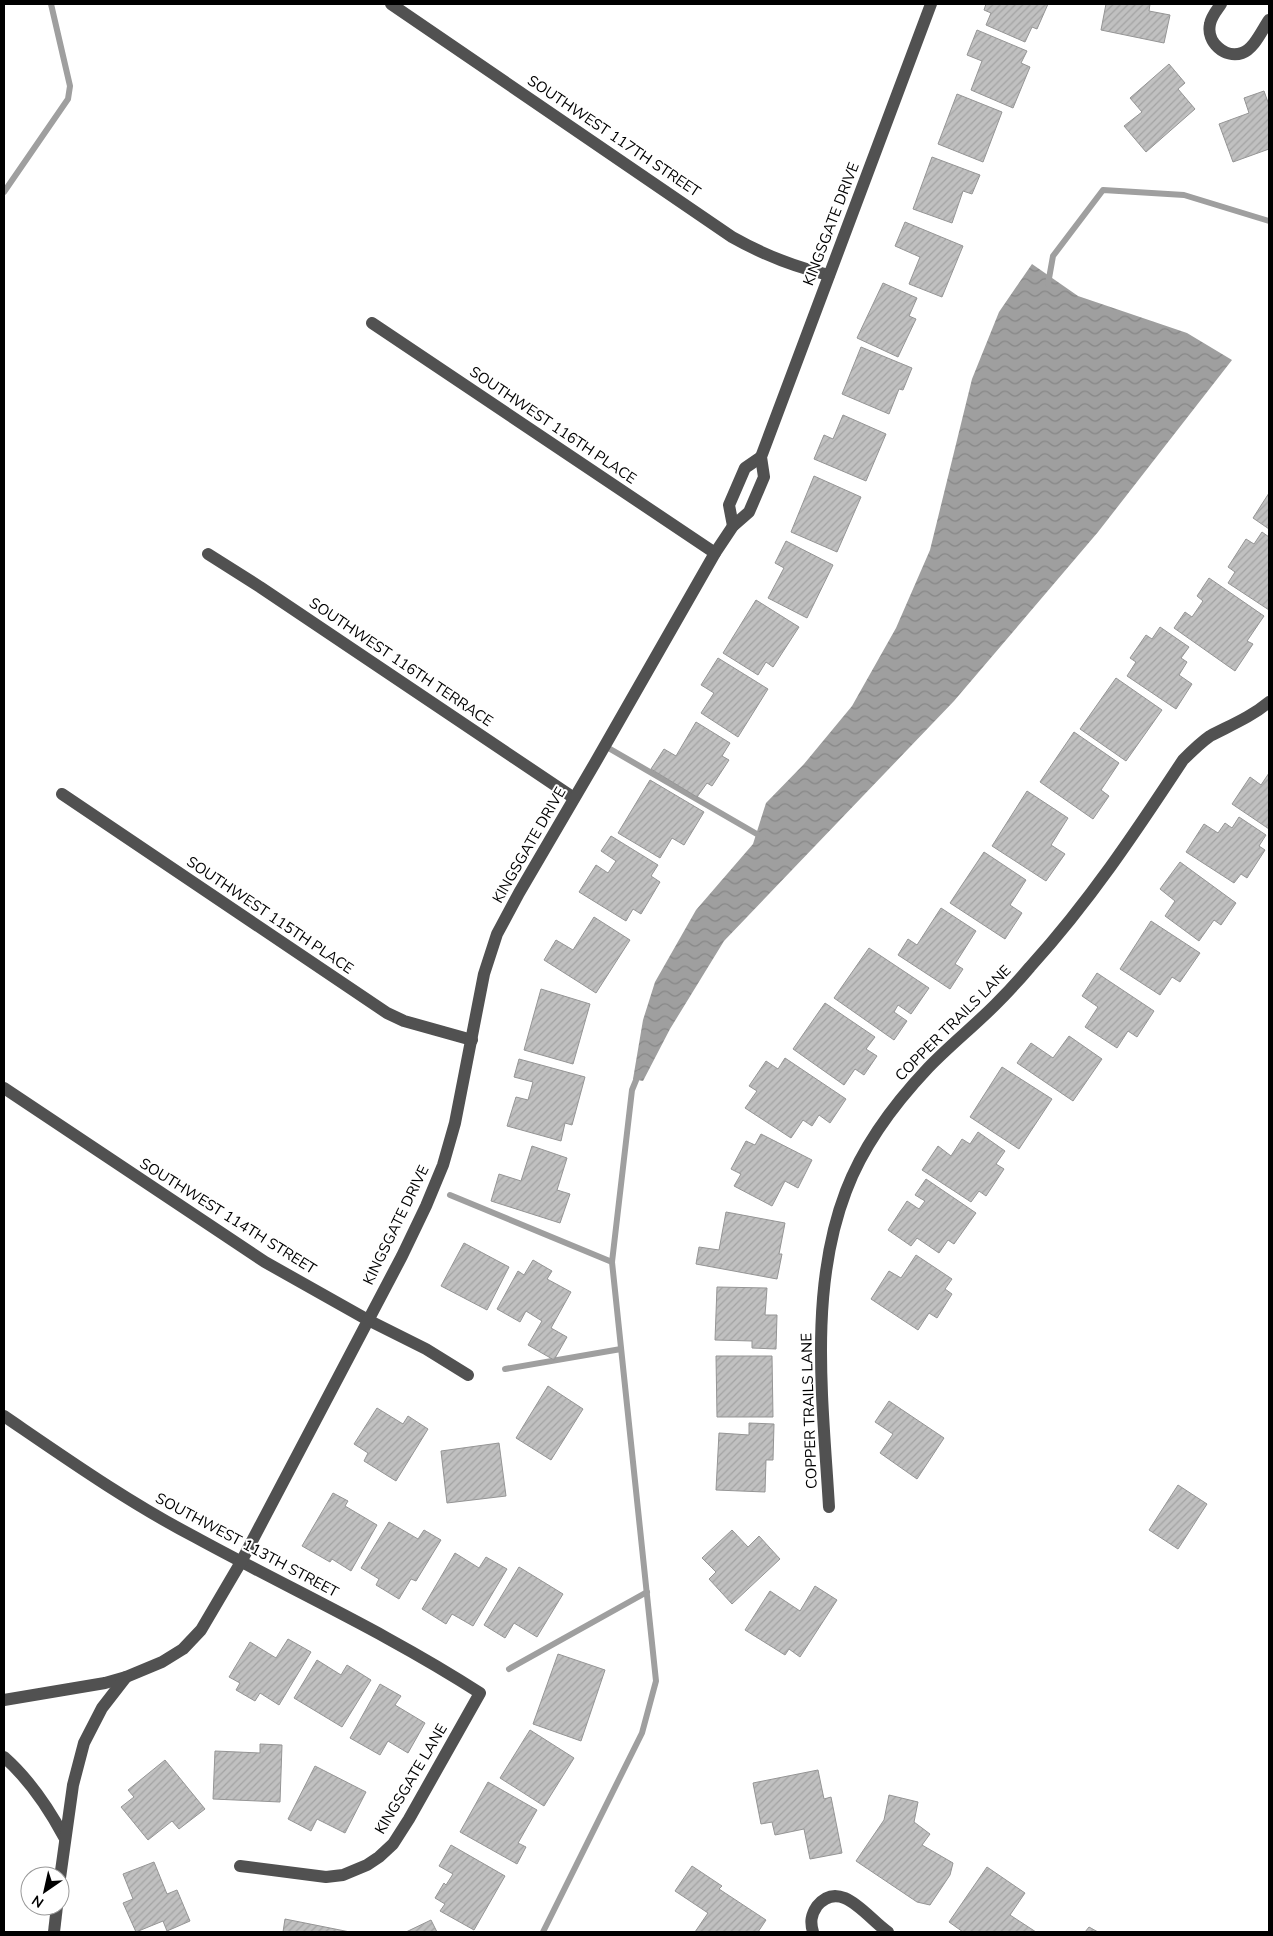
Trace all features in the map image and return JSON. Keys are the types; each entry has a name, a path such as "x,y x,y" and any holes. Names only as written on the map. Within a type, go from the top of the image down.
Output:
{"street":[{"name":"SOUTHWEST 117TH STREET","path":"391,4 732,237 776,260 798,268 829,275"},
{"name":"KINGSGATE DRIVE","path":"4,1700 126,1677 162,1662 183,1649 201,1630 242,1562 410,1240 443,1165 455,1123 484,974 497,934 715,553 733,526 749,512 764,476 761,457 930,4"},
{"path":"1221,4 1210,24 1210,34 1214,45 1223,51 1242,53 1251,47 1269,20"},
{"name":"SOUTHWEST 116TH PLACE","path":"372,323 715,553"},
{"name":"KINGSGATE DRIVE","path":"733,526 729,505 745,468 761,457"},
{"name":"SOUTHWEST 116TH TERRACE","path":"208,554 260,586 574,798"},
{"name":"COPPER TRAILS LANE","path":"829,1507 821,1348 823,1296 838,1215 846,1190 858,1165 878,1131 901,1099 928,1068 996,1004 1024,974 1102,881 1183,760 1210,737 1239,723 1269,702"},
{"name":"SOUTHWEST 115TH PLACE","path":"62,794 381,1010 404,1021 472,1040"},
{"name":"SOUTHWEST 114TH STREET","path":"4,1088 265,1262 468,1375"},
{"name":"SOUTHWEST 113TH STREET","path":"4,1416 118,1494 434,1663 480,1693"},
{"path":"61,1866 77,1763 84,1743 102,1708 126,1677"},
{"name":"KINGSGATE LANE","path":"240,1866 326,1877 344,1875 367,1866 394,1844 480,1693"},
{"path":"4,1757 21,1772 35,1789 64,1838"},
{"path":"813,1932 810,1924 815,1909 828,1896 838,1895 845,1897 855,1904 888,1932"},
{"path":"54,1932 56,1916"}],"water":[{"path":"1032,264 1078,296 1187,333 1232,360 1098,532 954,701 724,941 670,1029 643,1081 633,1079 643,1020 655,982 696,910 753,844 766,803 804,764 852,706 896,628 930,550 972,379 999,312"}],"building":[{"path":"986,4 1048,4 1037,29 1032,27 1025,42 986,25 991,13 984,10"},
{"path":"1106,4 1150,4 1149,11 1170,15 1164,43 1101,30"},
{"path":"977,30 1027,51 1021,63 1030,67 1013,108 971,90 982,61 967,55"},
{"path":"1169,64 1185,83 1178,89 1195,109 1146,152 1124,126 1142,112 1130,98"},
{"path":"1264,91 1269,105 1269,149 1233,162 1219,124 1249,113 1244,98"},
{"path":"957,94 1002,112 983,162 938,144"},
{"path":"932,157 980,175 972,194 963,191 952,223 913,209"},
{"path":"905,222 963,246 942,297 909,284 920,257 895,246"},
{"path":"883,283 917,298 909,316 916,319 898,357 857,338"},
{"path":"861,347 912,368 903,390 899,389 889,414 842,394"},
{"path":"843,415 886,434 866,481 814,459 824,435 833,439"},
{"path":"814,476 861,497 837,552 791,532"},
{"path":"1269,493 1269,529 1253,518"},
{"path":"1262,532 1269,537 1269,610 1228,583 1235,572 1228,567 1246,539 1254,544"},
{"path":"786,541 833,565 807,618 768,598 784,568 775,563"},
{"path":"1209,578 1264,616 1247,641 1253,644 1235,671 1174,628 1185,612 1192,617 1203,601 1197,596"},
{"path":"756,600 799,627 773,667 766,662 758,675 723,653"},
{"path":"1160,627 1189,647 1181,658 1187,662 1179,675 1192,684 1176,709 1127,676 1136,662 1130,658 1146,635 1152,639"},
{"path":"718,658 768,689 738,737 701,713 714,693 701,685"},
{"path":"1116,678 1162,710 1126,761 1080,729"},
{"path":"696,722 730,743 722,756 729,760 712,786 707,783 697,797 651,769 664,749 676,756"},
{"path":"1074,732 1119,763 1101,790 1109,796 1093,819 1040,782"},
{"path":"1269,773 1269,829 1232,804 1250,777 1261,785"},
{"path":"650,780 704,812 684,845 672,838 660,858 618,833"},
{"path":"1027,791 1068,818 1051,845 1065,854 1046,881 992,846"},
{"path":"1239,817 1266,835 1259,846 1265,850 1247,878 1241,874 1234,883 1186,852 1204,824 1218,833 1225,823 1232,828"},
{"path":"611,836 658,865 651,876 660,882 641,914 633,909 626,921 579,892 596,865 608,873 616,861 601,851"},
{"path":"984,852 1026,880 1010,905 1022,913 1005,939 950,903"},
{"path":"1180,862 1236,903 1221,925 1214,920 1199,941 1165,916 1175,901 1160,889"},
{"path":"941,908 976,931 955,964 963,969 950,989 898,955 908,939 917,945"},
{"path":"594,917 630,940 596,993 544,960 556,940 573,950"},
{"path":"1151,921 1200,953 1180,982 1172,977 1160,995 1120,969"},
{"path":"869,948 929,988 911,1014 898,1005 894,1012 907,1021 894,1040 834,998"},
{"path":"1097,973 1154,1011 1137,1037 1128,1031 1117,1048 1085,1027 1098,1007 1082,996"},
{"path":"541,989 590,1004 573,1064 524,1050"},
{"path":"825,1003 875,1037 866,1049 877,1056 864,1075 855,1069 844,1085 793,1049"},
{"path":"1069,1036 1102,1059 1073,1101 1017,1063 1031,1043 1053,1058"},
{"path":"785,1058 846,1099 830,1123 819,1115 812,1126 803,1120 791,1138 745,1108 757,1091 749,1086 766,1061 778,1069"},
{"path":"519,1059 585,1077 572,1125 565,1123 561,1141 507,1126 516,1097 528,1100 533,1082 514,1077"},
{"path":"1002,1067 1052,1099 1019,1149 970,1117"},
{"path":"978,1132 1005,1151 996,1164 1004,1169 986,1196 979,1191 971,1202 922,1170 938,1146 951,1156 962,1139 970,1144"},
{"path":"761,1134 812,1160 798,1188 785,1181 772,1206 734,1186 741,1174 731,1169 746,1141 755,1145"},
{"path":"532,1146 567,1158 557,1190 570,1194 560,1223 491,1201 499,1174 521,1181"},
{"path":"926,1179 976,1213 954,1244 948,1240 939,1253 917,1238 911,1246 888,1230 907,1201 919,1209 925,1201 915,1195"},
{"path":"726,1212 785,1223 779,1254 782,1254 777,1279 696,1264 699,1247 719,1250"},
{"path":"464,1243 509,1267 487,1310 441,1286"},
{"path":"916,1255 952,1279 945,1289 952,1294 937,1318 929,1313 918,1330 871,1299 889,1271 901,1278"},
{"path":"533,1260 552,1271 547,1279 571,1292 551,1328 567,1337 554,1360 528,1345 542,1321 526,1311 520,1322 497,1309 518,1271 524,1275"},
{"path":"717,1287 767,1288 765,1315 777,1315 776,1349 752,1348 752,1341 715,1340"},
{"path":"716,1356 772,1356 773,1417 717,1417"},
{"path":"548,1386 583,1409 551,1460 516,1438"},
{"path":"889,1401 944,1438 917,1479 880,1453 893,1434 875,1422"},
{"path":"377,1408 403,1424 408,1416 428,1429 396,1481 364,1461 368,1453 354,1444"},
{"path":"749,1423 774,1424 773,1460 766,1460 765,1492 716,1490 719,1433 749,1435"},
{"path":"499,1443 506,1496 447,1503 441,1451"},
{"path":"1178,1485 1207,1504 1178,1549 1149,1530"},
{"path":"333,1493 348,1501 345,1506 377,1525 351,1571 332,1559 330,1562 302,1546"},
{"path":"389,1522 418,1539 424,1530 441,1540 416,1581 411,1579 399,1599 376,1585 379,1579 361,1568"},
{"path":"732,1530 748,1547 759,1536 780,1559 732,1604 709,1579 716,1572 702,1558"},
{"path":"455,1553 479,1568 486,1557 507,1569 473,1626 452,1614 446,1624 422,1609"},
{"path":"519,1567 563,1594 537,1637 514,1623 505,1638 484,1625"},
{"path":"815,1586 837,1600 800,1657 789,1649 785,1655 745,1630 770,1591 800,1611"},
{"path":"288,1639 311,1652 279,1705 260,1693 255,1701 236,1690 240,1683 229,1677 250,1642 276,1658"},
{"path":"558,1654 605,1670 581,1741 533,1724"},
{"path":"317,1660 341,1675 347,1665 371,1680 342,1727 294,1698"},
{"path":"380,1684 401,1696 395,1705 425,1723 408,1753 388,1741 380,1755 350,1738"},
{"path":"530,1730 574,1758 544,1806 500,1778"},
{"path":"260,1744 282,1745 280,1802 213,1799 215,1751 260,1753"},
{"path":"165,1760 205,1809 179,1829 172,1821 148,1840 121,1807 134,1797 128,1790"},
{"path":"315,1766 366,1792 345,1833 317,1819 311,1831 288,1819"},
{"path":"818,1770 824,1799 831,1797 842,1853 810,1859 804,1829 775,1835 772,1822 761,1824 753,1783"},
{"path":"488,1782 537,1810 518,1843 526,1847 517,1864 460,1832"},
{"path":"889,1795 918,1802 914,1822 930,1834 922,1845 953,1863 950,1875 930,1905 917,1902 856,1861 884,1820"},
{"path":"451,1845 505,1876 474,1930 440,1911 445,1904 435,1898 444,1883 446,1885 453,1874 439,1866"},
{"path":"154,1862 167,1894 177,1890 190,1921 167,1931 163,1921 136,1932 123,1903 133,1899 123,1874"},
{"path":"692,1866 722,1886 719,1889 766,1920 758,1932 695,1932 708,1913 675,1891"},
{"path":"987,1867 1025,1893 1010,1915 1036,1932 963,1932 949,1922"},
{"path":"285,1919 350,1932 283,1932"},
{"path":"431,1920 437,1932 406,1932"},
{"path":"1089,1927 1098,1932 1085,1932"}],"waterway":[{"path":"4,192 68,99 70,86 51,4"},
{"path":"1048,284 1053,256 1103,190 1184,195 1269,221"},
{"path":"605,746 762,837"},
{"path":"543,1932 642,1733 656,1681 612,1262 632,1090 639,1073"},
{"path":"450,1195 612,1262"},
{"path":"505,1369 621,1349"},
{"path":"509,1669 647,1592"}]}
